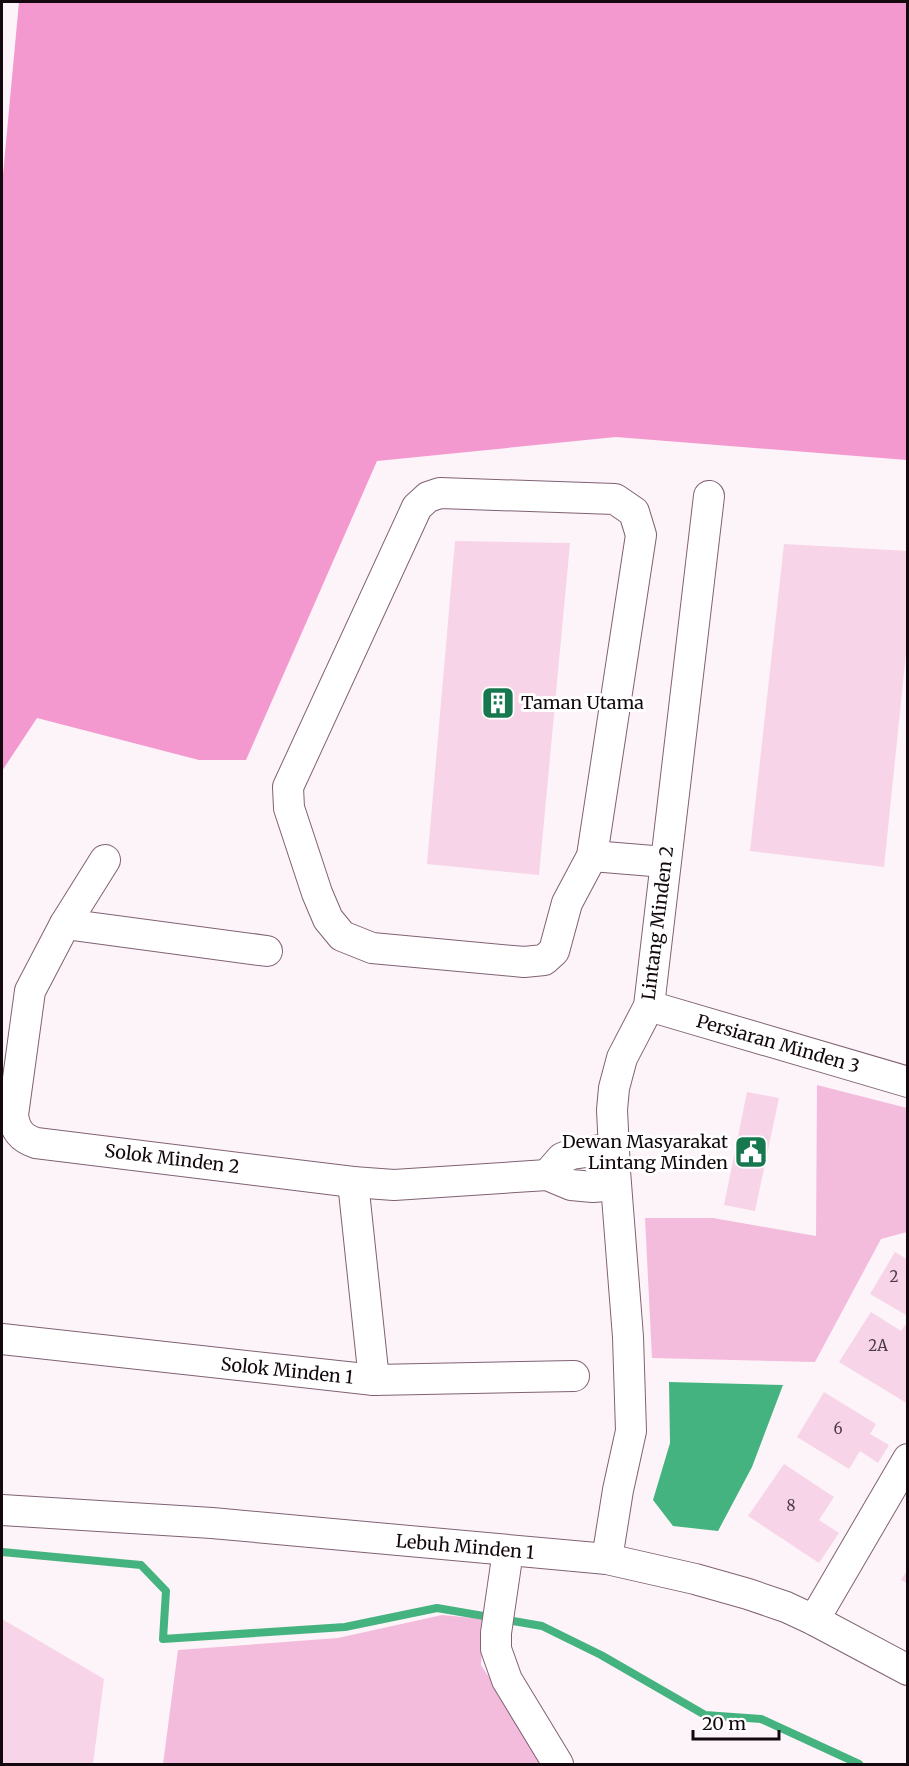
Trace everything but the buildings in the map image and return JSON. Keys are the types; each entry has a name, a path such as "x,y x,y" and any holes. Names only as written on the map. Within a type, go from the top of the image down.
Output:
{"street":[{"path":"440,493 615,500 634,512 641,535 592,856 567,903 554,951 544,960 524,962 372,948 342,936 328,919 289,808 288,787 417,507 428,497 440,493"},
{"name":"Lintang Minden 2","path":"607,1559 618,1490 631,1431 628,1336 612,1110 614,1088 622,1058 649,1006 709,496"},
{"path":"592,856 665,862"},
{"name":"Solok Minden 2","path":"105,860 65,924 30,991 14,1106 14,1125 27,1140 36,1143 353,1182 394,1185 547,1175 571,1185 594,1187 616,1185"},
{"path":"65,924 267,951"},
{"name":"Persiaran Minden 3","path":"649,1006 908,1082"},
{"path":"547,1175 562,1158 572,1154 614,1148"},
{"path":"353,1182 374,1380"},
{"name":"Solok Minden 1","path":"2,1339 374,1380 574,1376"},
{"path":"814,1620 907,1462"},
{"name":"Lebuh Minden 1","path":"2,1510 212,1523 506,1565 607,1559 695,1579 786,1607 908,1670"},
{"path":"506,1565 496,1633 496,1649 507,1680 558,1764"}],"shaded area":[{"path":"19,2 907,2 907,460 616,437 377,461 246,760 199,760 37,718 2,771 2,185"},
{"path":"817,1085 907,1108 907,1232 881,1239 815,1362 652,1358 645,1218 713,1218 816,1236"},
{"path":"669,1382 783,1385 752,1467 718,1531 673,1526 653,1500 670,1443"},
{"path":"442,1615 484,1619 481,1665 547,1764 163,1764 178,1650 338,1638"}],"waterway":[{"path":"2,1552 141,1565 166,1591 163,1639 345,1627 437,1608 542,1626 601,1655 705,1715 761,1719 859,1764"}],"place":[{"name":"Taman Utama","path":"498,703"},
{"name":"Dewan Masyarakat Lintang Minden","path":"751,1152"}]}
